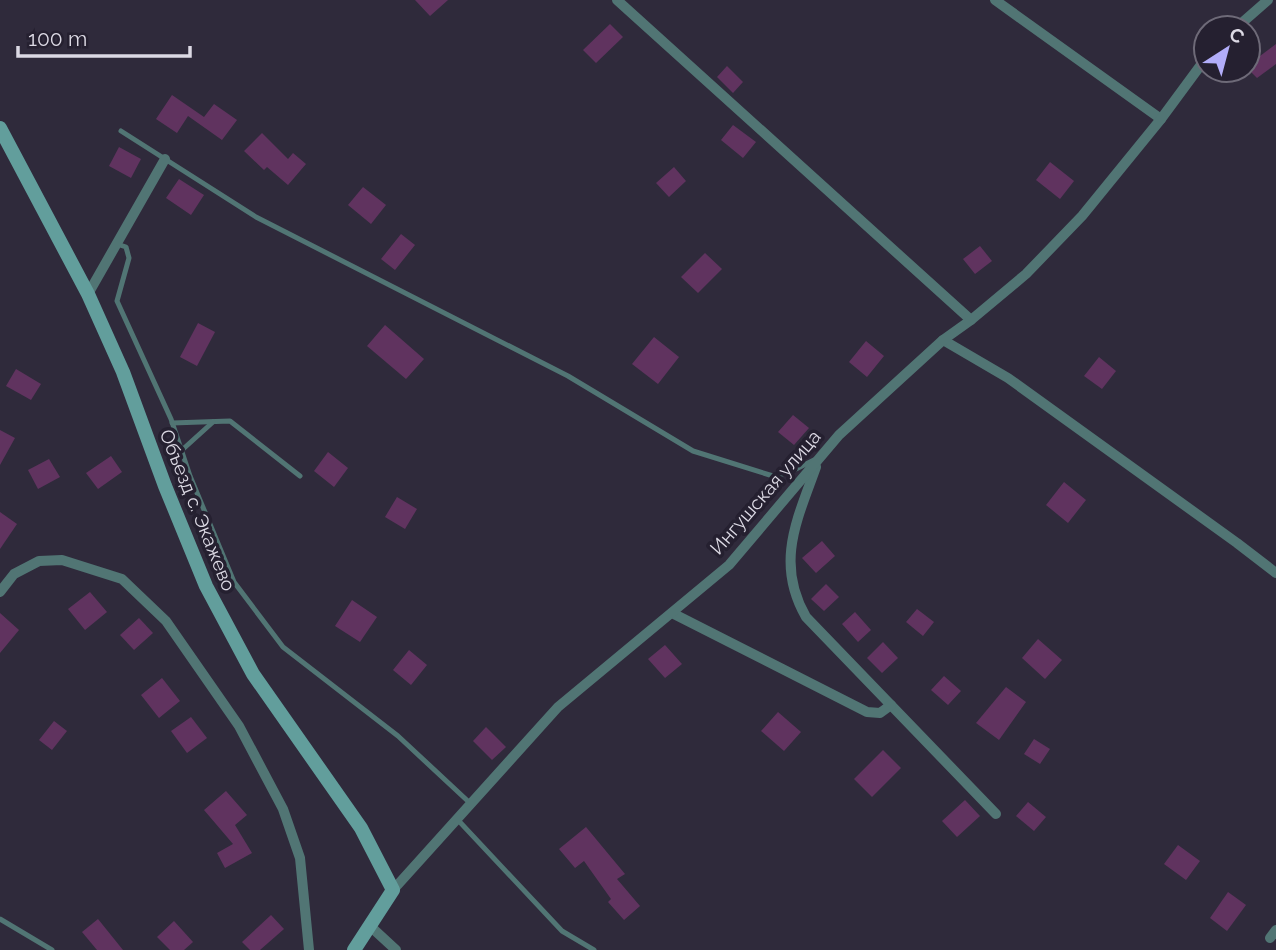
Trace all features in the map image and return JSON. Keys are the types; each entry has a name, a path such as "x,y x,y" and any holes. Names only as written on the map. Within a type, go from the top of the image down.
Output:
{"main road":[{"name":"Объезд с. Экажево","path":"0,128 88,294 123,372 206,586 253,674 361,828 393,890"},
{"name":"Ингушская улица","path":"354,950 393,890"}],"street":[{"path":"617,0 971,320"},
{"path":"995,0 1161,119"},
{"path":"1252,14 1268,0"},
{"name":"Ингушская улица","path":"393,890 558,707 729,565 839,435 943,340 1026,274 1082,216 1192,77"},
{"path":"88,294 165,159"},
{"path":"943,340 1008,378 1276,573"},
{"path":"819,458 798,515 792,542 791,582 796,598 806,617 996,814"},
{"path":"0,592 15,573 39,561 62,560 122,579 166,621 239,726 282,809 300,858 309,950"},
{"path":"672,613 867,712 880,713 891,705"},
{"path":"370,926 396,950"}],"lane":[{"path":"121,131 256,217 568,376 693,451 773,476 790,472 819,458"},
{"path":"117,244 126,247 129,258 117,301 172,423 190,476 234,582 283,647 398,736 471,804"},
{"path":"172,423 230,421 300,476"},
{"path":"183,450 214,422"},
{"path":"457,819 562,931 594,950"},
{"path":"0,919 52,950"}],"building":[{"path":"415,0 448,0 430,16"},
{"path":"610,24 623,37 596,63 583,50"},
{"path":"1276,44 1276,64 1262,74 1262,54"},
{"path":"727,66 743,82 733,93 717,77"},
{"path":"172,95 204,117 214,104 237,120 222,140 188,116 177,133 156,119"},
{"path":"733,125 756,142 743,158 721,140"},
{"path":"262,133 288,159 293,153 306,164 288,185 267,167 264,170 244,151"},
{"path":"119,147 141,159 131,178 109,166"},
{"path":"1050,162 1074,181 1060,199 1036,180"},
{"path":"674,167 686,181 669,197 656,183"},
{"path":"179,179 204,195 191,215 166,198"},
{"path":"363,187 386,205 371,224 348,205"},
{"path":"401,234 415,245 395,270 381,259"},
{"path":"980,246 992,261 975,274 963,259"},
{"path":"705,253 722,269 698,293 681,277"},
{"path":"198,323 215,332 197,366 180,357"},
{"path":"385,325 424,359 406,379 367,346"},
{"path":"654,337 679,357 658,384 632,364"},
{"path":"866,341 884,356 867,377 849,362"},
{"path":"1099,357 1116,371 1102,389 1084,376"},
{"path":"16,369 41,384 31,400 6,386"},
{"path":"793,415 809,428 794,445 778,432"},
{"path":"0,430 15,438 0,465"},
{"path":"328,452 348,468 334,487 314,471"},
{"path":"111,456 122,472 98,489 86,473"},
{"path":"49,459 60,477 38,489 28,470"},
{"path":"1064,482 1086,500 1068,523 1046,505"},
{"path":"397,497 417,509 405,529 385,517"},
{"path":"0,512 17,524 0,549"},
{"path":"822,541 835,556 816,573 802,558"},
{"path":"826,584 839,597 824,611 811,599"},
{"path":"90,592 107,612 85,630 68,609"},
{"path":"352,600 377,617 360,642 335,626"},
{"path":"917,609 934,622 923,636 906,622"},
{"path":"855,612 871,630 858,642 842,624"},
{"path":"0,613 19,630 0,653"},
{"path":"139,618 153,633 134,650 120,635"},
{"path":"1038,639 1062,660 1045,679 1022,658"},
{"path":"883,642 898,658 882,673 867,658"},
{"path":"665,645 682,664 665,678 648,659"},
{"path":"409,650 427,665 411,685 393,670"},
{"path":"944,676 961,691 948,705 931,690"},
{"path":"162,678 180,701 159,718 141,695"},
{"path":"1006,687 1026,702 999,740 976,723"},
{"path":"778,712 801,732 784,751 761,731"},
{"path":"191,717 207,738 187,753 171,731"},
{"path":"54,721 67,731 52,750 39,740"},
{"path":"486,727 506,747 492,760 473,741"},
{"path":"1034,739 1050,749 1040,764 1024,754"},
{"path":"883,750 901,768 872,797 854,779"},
{"path":"226,791 247,815 235,825 252,853 225,868 217,853 233,844 204,810"},
{"path":"965,800 980,816 957,837 942,821"},
{"path":"1028,802 1046,817 1034,831 1016,816"},
{"path":"586,827 625,874 617,879 640,906 624,920 608,902 611,899 584,861 575,868 559,849"},
{"path":"1178,845 1200,861 1186,880 1164,864"},
{"path":"1228,892 1246,905 1227,931 1210,918"},
{"path":"271,915 284,929 260,950 250,950 242,942"},
{"path":"98,919 123,950 97,950 82,932"},
{"path":"174,921 193,942 184,950 170,950 157,937"}]}
